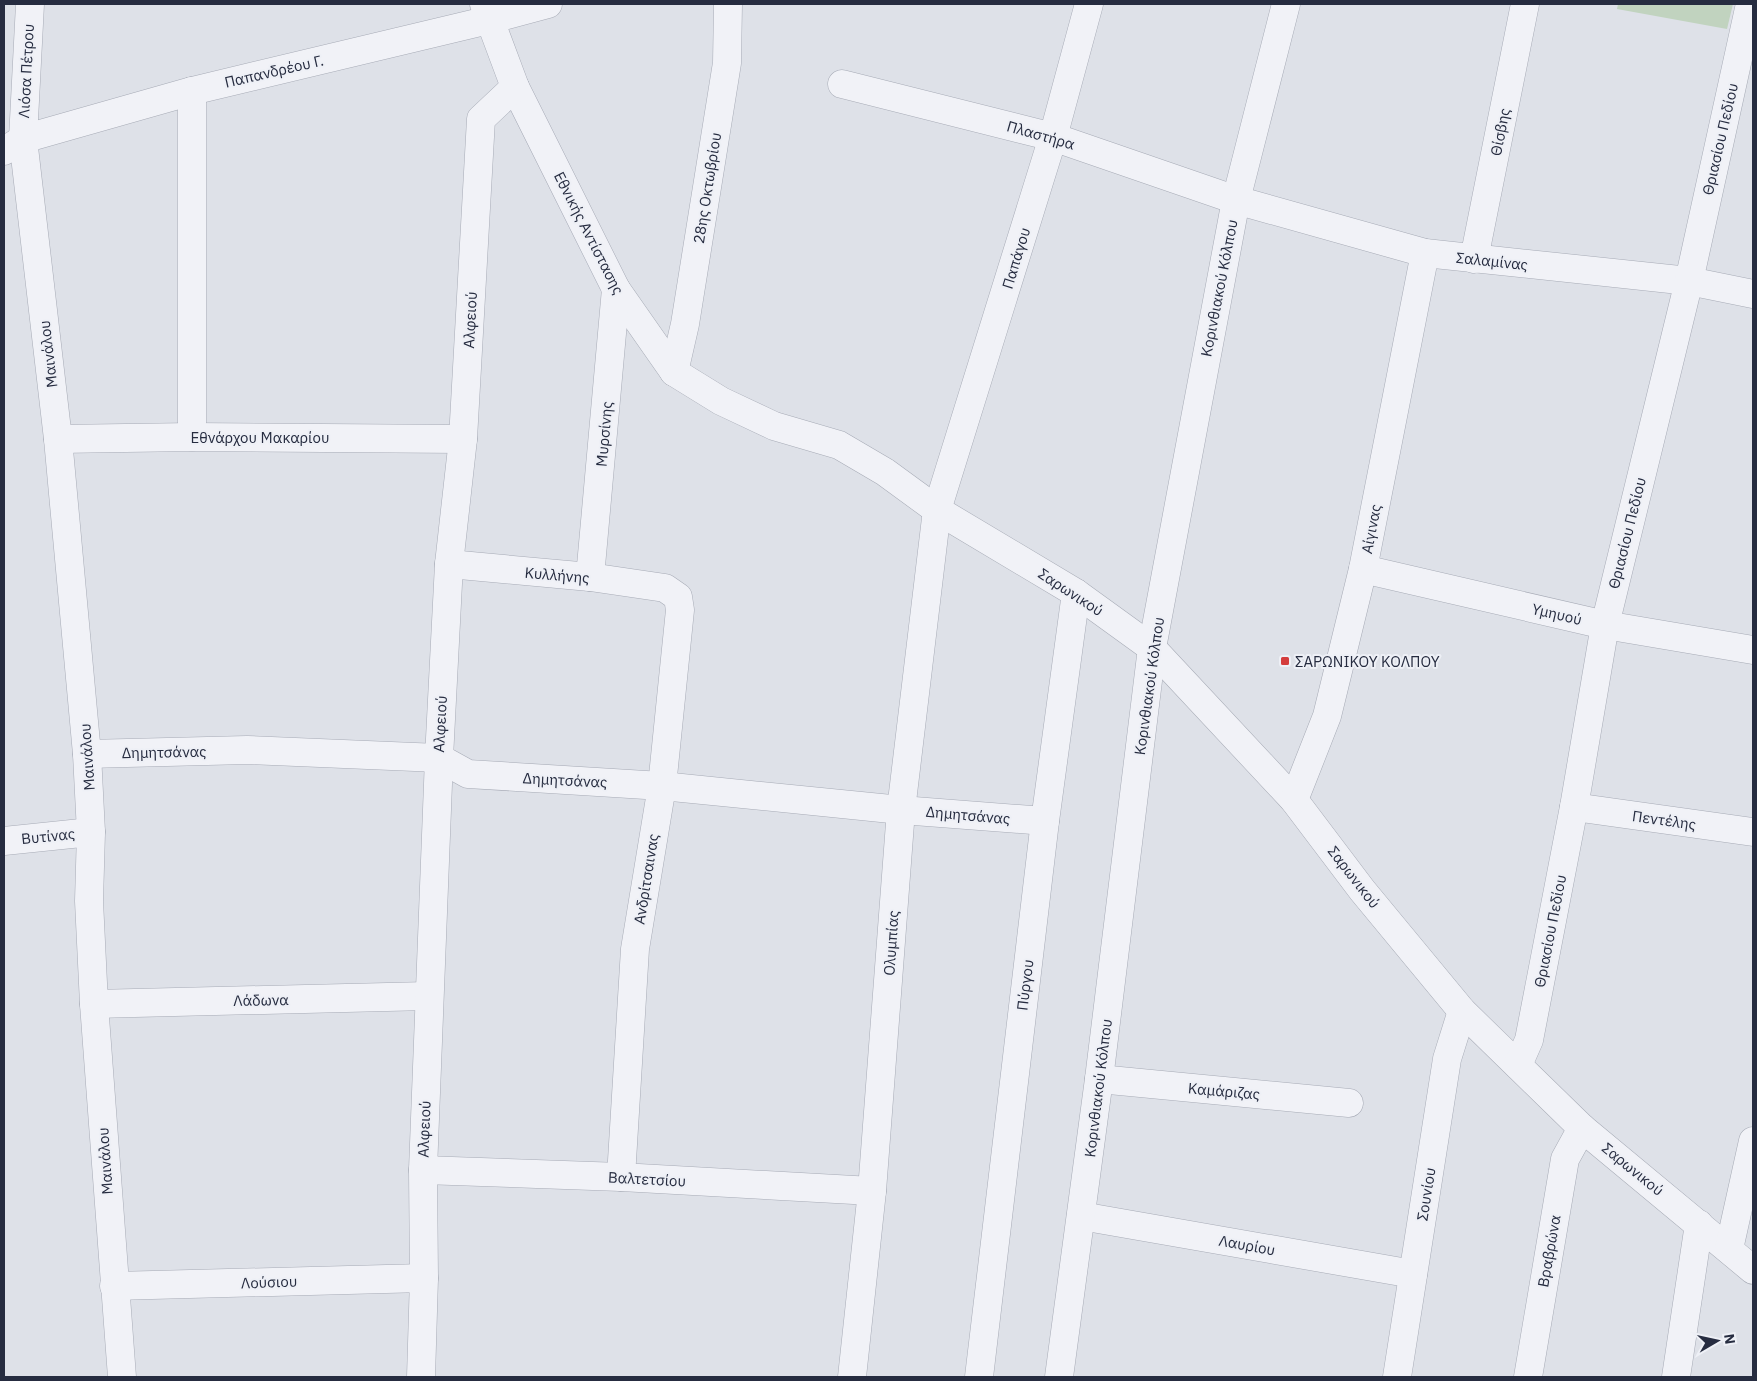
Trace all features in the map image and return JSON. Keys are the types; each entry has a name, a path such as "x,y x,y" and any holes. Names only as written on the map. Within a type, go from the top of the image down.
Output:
{"street":[{"name":"Λιόσα Πέτρου","path":"13,145 30,4"},
{"name":"Παπανδρέου Γ.","path":"13,145 192,90 487,12 548,4"},
{"name":"28ης Οκτωβρίου","path":"674,372 685,324 727,63 728,4"},
{"name":"Παπάγου","path":"936,510 1053,137 1089,4"},
{"name":"Κορινθιακού Κόλπου","path":"1059,1377 1099,1079 1152,648 1236,200 1286,4"},
{"name":"Θίσβης","path":"1474,259 1525,4"},
{"name":"Θριασίου Πεδίου","path":"1518,1065 1529,1040 1574,807 1604,625 1689,281 1750,4"},
{"name":"Εθνικής Αντίστασης","path":"487,12 515,87 616,290 674,372 721,402 774,426 839,445 885,472 936,510"},
{"name":"Πλαστήρα","path":"842,84 1053,137 1236,200"},
{"name":"Αλφειού","path":"421,1377 424,1278 422,1170 439,758 449,564 463,439 481,119 515,87"},
{"path":"192,90 192,437"},
{"name":"Μαινάλου","path":"13,145 58,439 87,754 92,832 89,901 94,1004 122,1377"},
{"name":"Σαλαμίνας","path":"1236,200 1425,253 1689,281 1753,294"},
{"name":"Αίγινας","path":"1294,800 1327,716 1363,569 1425,253"},
{"name":"Μυρσίνης","path":"590,578 616,290"},
{"name":"Εθνάρχου Μακαρίου","path":"58,439 192,437 463,439"},
{"name":"Σαρωνικού","path":"936,510 1076,593 1152,648 1294,800 1362,890 1462,1011 1582,1128 1700,1224 1753,1270"},
{"name":"Ολυμπίας","path":"852,1377 872,1190 901,810 936,510"},
{"name":"Κυλλήνης","path":"449,564 590,578 665,588"},
{"name":"Υμηυού","path":"1363,569 1604,625 1753,650"},
{"name":"Ανδρίτσαινας","path":"621,1178 635,949 662,786 680,610 678,597 665,588"},
{"name":"Πύργου","path":"979,1377 1045,821 1076,593"},
{"name":"Δημητσάνας","path":"87,754 247,750 439,758 468,774 662,786 901,810 1045,821"},
{"name":"Πεντέλης","path":"1574,807 1753,832"},
{"name":"Βυτίνας","path":"4,841 92,832"},
{"name":"Λάδωνα","path":"94,1004 428,996"},
{"name":"Σουνίου","path":"1397,1377 1447,1059 1462,1011"},
{"name":"Καμάριζας","path":"1099,1079 1348,1103"},
{"name":"Βραβρώνα","path":"1528,1377 1565,1159 1582,1128"},
{"path":"1729,1249 1753,1141"},
{"name":"Βαλτετσίου","path":"422,1170 872,1190"},
{"name":"Λαυρίου","path":"1081,1216 1413,1274"},
{"path":"1676,1377 1700,1224"},
{"name":"Λούσιου","path":"114,1286 424,1278"}],"green space":[{"path":"1618,4 1733,4 1727,29 1617,9"}],"place":[{"name":"ΣΑΡΩΝΙΚΟΥ ΚΟΛΠΟΥ","path":"1285,661"}]}
